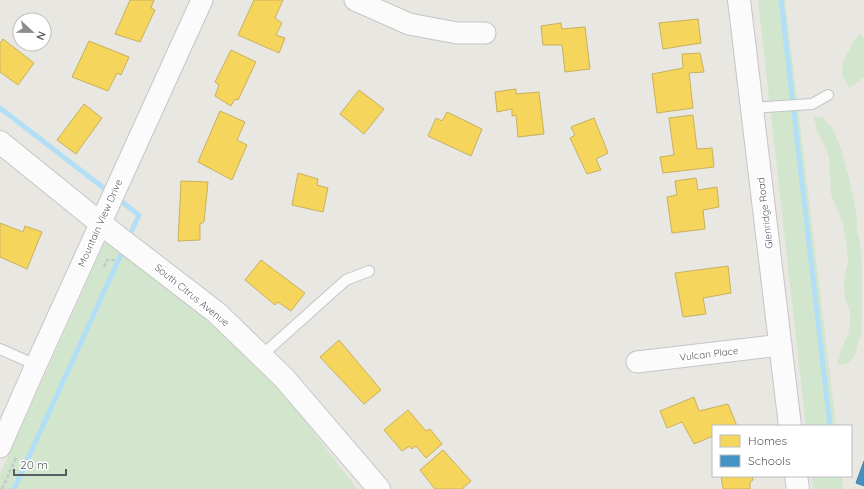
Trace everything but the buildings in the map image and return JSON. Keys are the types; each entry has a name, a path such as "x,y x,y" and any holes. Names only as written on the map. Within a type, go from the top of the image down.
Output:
{"street":[{"name":"Mountain View Drive","path":"9,450 36,365 202,0"},
{"path":"355,0 409,24 456,33 485,33"},
{"name":"Glenridge Road","path":"739,0 790,425"},
{"name":"South Citrus Avenue","path":"0,142 100,223 217,313 284,378 379,489"},
{"name":"Vulcan Place","path":"637,362 781,345"},
{"path":"796,477 798,489"}],"lane":[{"path":"752,108 812,104 828,95"},
{"path":"261,356 346,280 369,271"},
{"path":"0,349 36,365"}],"path":[{"path":"102,271 107,260 120,261"},
{"path":"2,489 9,450"}],"green space":[{"path":"758,0 785,0 836,425 806,425"},
{"path":"859,35 861,35 864,40 864,77 849,88 842,73 842,69 853,43"},
{"path":"814,117 825,119 832,127 841,149 854,201 857,218 857,232 860,242 862,265 861,336 856,353 852,359 848,363 837,365 850,324 850,313 845,297 844,285 848,263 846,240 842,221 831,194 829,157 817,132"},
{"path":"105,242 210,318 277,384 357,489 0,489 0,474"},
{"path":"812,477 842,477 843,489 813,489"}],"waterway":[{"path":"781,0 830,425"},
{"path":"0,108 109,192"},
{"path":"117,198 139,215 128,239"},
{"path":"14,489 124,248"}]}
